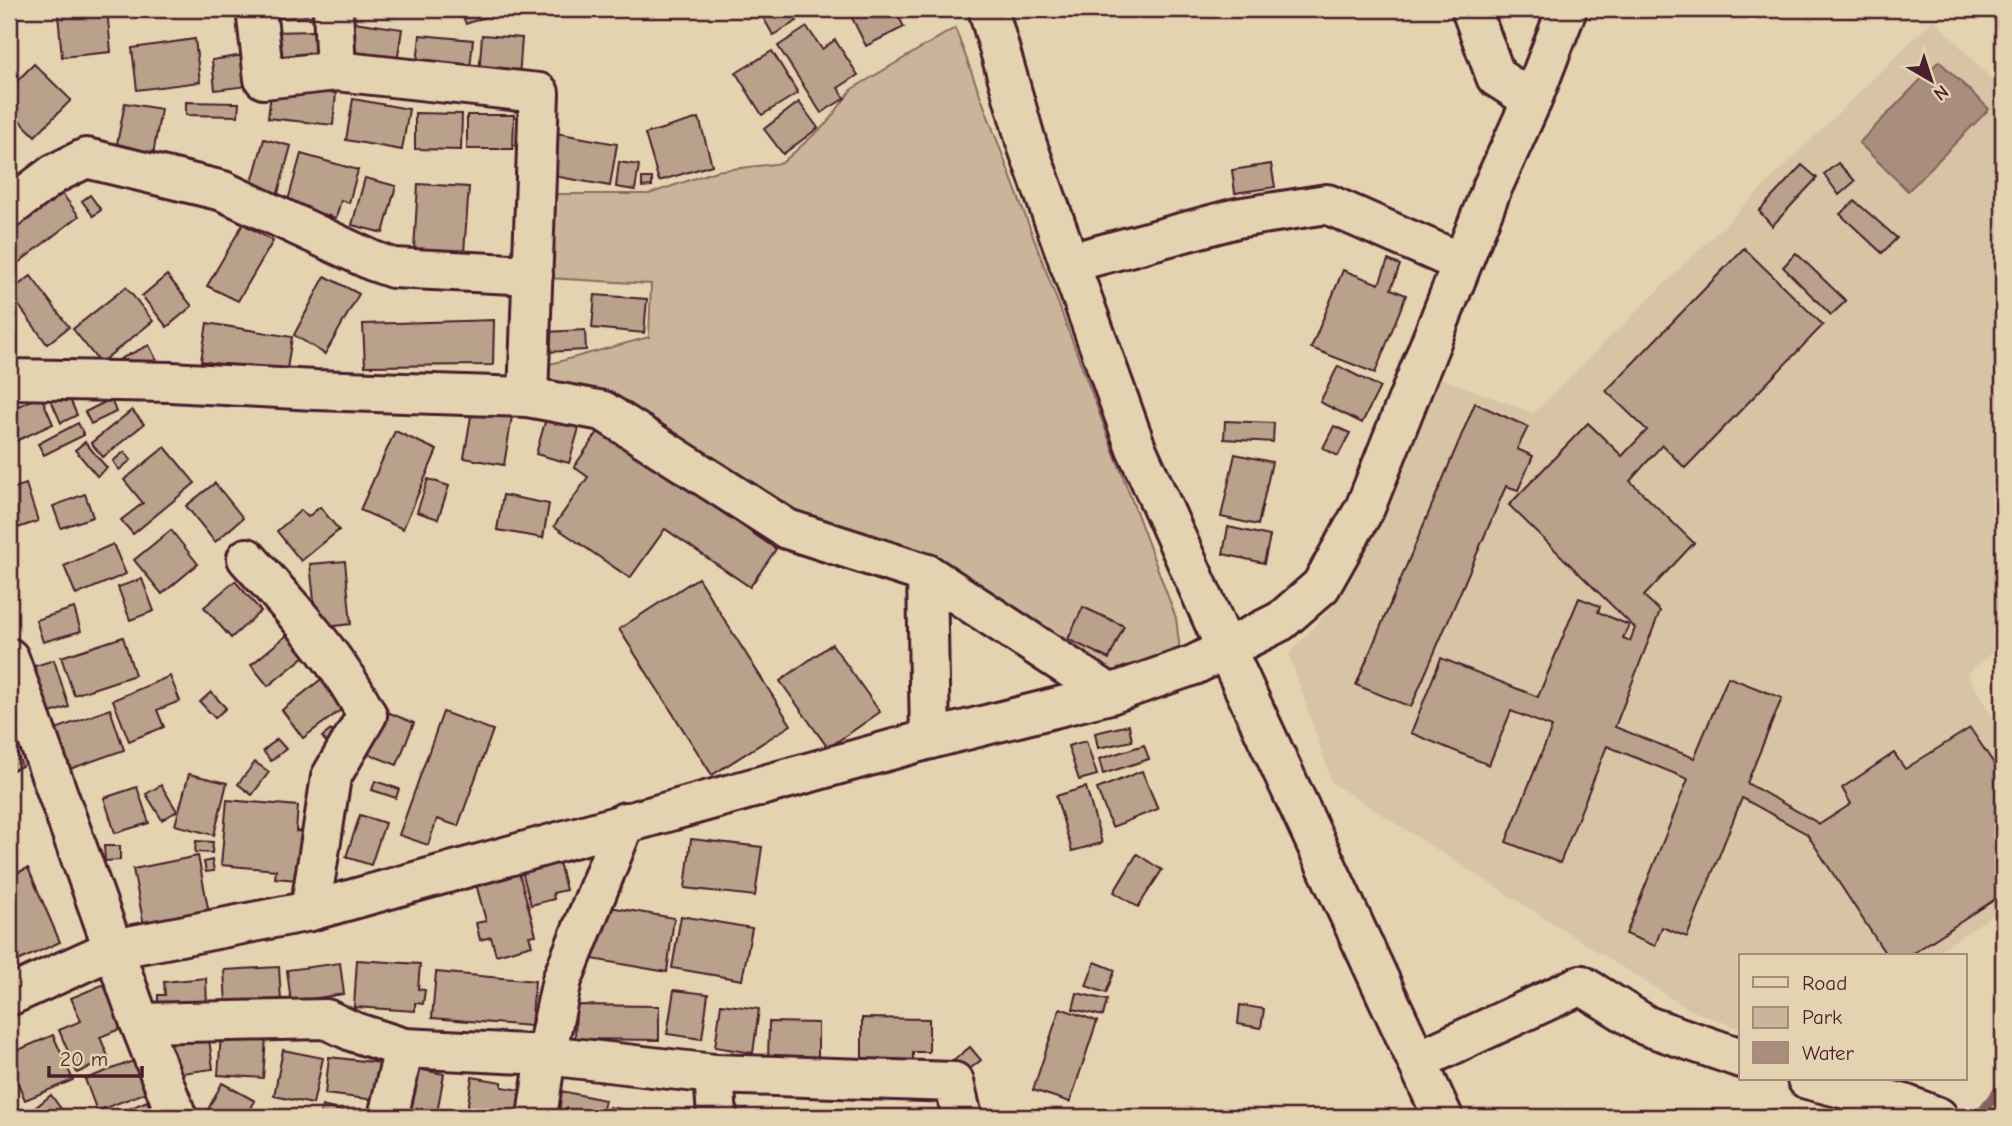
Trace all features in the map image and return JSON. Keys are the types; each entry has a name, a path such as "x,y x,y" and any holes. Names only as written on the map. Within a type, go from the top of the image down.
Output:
{"street":[{"path":"256,9 264,79 335,71 539,93 528,397"},
{"path":"333,9 335,71"},
{"path":"988,9 1027,145 1136,448 1443,1117"},
{"path":"1471,9 1496,77 1532,100"},
{"path":"9,996 113,949 310,911 930,738 1110,694 1194,665 1281,621 1321,586 1365,508 1492,188 1532,100 1567,9"},
{"path":"9,208 54,174 86,158 223,191 393,268 533,275"},
{"path":"1069,263 1237,218 1327,204 1462,263"},
{"path":"9,379 171,382 528,397 603,411 787,529 927,574 1110,694"},
{"path":"247,558 302,620 354,691 367,715 331,777 310,911"},
{"path":"927,574 930,738"},
{"path":"9,659 140,1023 177,1117"},
{"path":"537,1117 546,1055 562,980 625,822"},
{"path":"1417,1061 1581,985 1647,1026 1739,1057"},
{"path":"140,1023 326,1019 354,1032 404,1048 546,1055 714,1074 954,1082 962,1117"},
{"path":"388,1117 404,1048"},
{"path":"714,1074 717,1117"},
{"path":"1811,1080 1904,1104 1938,1117"}],"shaded area":[{"path":"1934,19 2003,91 2003,644 1967,674 2003,733 2003,908 1935,954 1739,954 1739,1028 1688,1009 1332,783 1289,654 1336,602 1373,532 1438,377 1533,413"}],"green space":[{"path":"955,28 1176,618 1181,659 1110,694 951,573 777,523 544,385 528,370 649,337 651,284 548,278 550,194 649,194 716,171 782,163 827,123 852,89"}],"water":[{"path":"1939,61 1989,109 1908,191 1859,143"}],"building":[{"path":"107,9 111,52 62,57 58,14"},
{"path":"270,9 312,9 312,16 270,19"},
{"path":"460,9 506,9 466,24"},
{"path":"543,9 576,9 543,14"},
{"path":"767,9 789,9 797,21 773,35 760,12"},
{"path":"865,9 895,9 904,27 866,46 851,16"},
{"path":"354,22 402,29 396,69 347,62"},
{"path":"807,27 822,49 835,40 858,75 838,88 845,98 821,113 778,46"},
{"path":"314,31 314,59 271,60 271,32"},
{"path":"420,35 473,40 469,78 416,73"},
{"path":"482,35 522,38 519,78 479,75"},
{"path":"195,39 200,82 137,90 132,48"},
{"path":"772,51 798,93 762,115 736,73"},
{"path":"244,55 248,86 215,90 212,60"},
{"path":"34,64 71,100 35,136 9,110 9,89"},
{"path":"272,85 336,93 333,125 268,118"},
{"path":"353,99 409,109 402,150 346,140"},
{"path":"186,102 239,103 238,116 186,115"},
{"path":"799,102 818,128 783,154 764,129"},
{"path":"125,103 161,109 153,155 116,149"},
{"path":"415,113 462,114 461,150 415,149"},
{"path":"467,115 514,115 513,149 467,149"},
{"path":"699,118 712,165 659,181 645,134"},
{"path":"556,133 617,144 610,186 548,175"},
{"path":"264,139 291,146 278,193 251,186"},
{"path":"301,154 358,170 349,203 341,200 336,218 287,204"},
{"path":"619,162 639,165 635,190 616,187"},
{"path":"1838,163 1855,181 1839,195 1824,174"},
{"path":"1271,164 1275,187 1235,193 1232,170"},
{"path":"1802,165 1817,178 1772,226 1759,211"},
{"path":"365,178 396,186 383,233 352,225"},
{"path":"642,178 652,178 652,186 642,187"},
{"path":"55,184 79,216 9,270 9,219"},
{"path":"418,184 469,187 464,252 414,250"},
{"path":"90,195 101,210 93,216 82,201"},
{"path":"1855,201 1897,238 1882,253 1840,214"},
{"path":"243,224 273,241 238,301 207,286"},
{"path":"1744,248 1823,325 1685,468 1662,445 1630,481 1694,543 1644,596 1660,611 1615,727 1694,758 1728,677 1782,698 1747,783 1820,824 1851,804 1842,788 1894,753 1905,769 1970,728 2003,777 2003,894 1912,954 1886,954 1807,834 1742,798 1687,937 1662,927 1655,946 1626,934 1688,779 1607,746 1560,863 1506,842 1552,727 1511,711 1489,765 1411,733 1441,658 1538,697 1579,598 1600,606 1598,612 1629,625 1623,638 1630,641 1635,628 1509,505 1588,423 1622,456 1647,430 1606,391"},
{"path":"1796,253 1846,301 1831,315 1783,267"},
{"path":"1388,260 1400,265 1391,289 1406,295 1375,373 1311,348 1343,270 1379,284"},
{"path":"167,275 192,306 167,327 142,296"},
{"path":"31,276 69,327 47,344 9,292"},
{"path":"325,276 359,294 325,354 294,335"},
{"path":"126,287 153,321 100,363 73,329"},
{"path":"595,295 647,299 644,333 592,328"},
{"path":"9,318 17,338 9,341"},
{"path":"494,320 493,365 365,366 363,324"},
{"path":"207,323 292,337 286,375 201,361"},
{"path":"585,330 586,350 546,352 545,332"},
{"path":"149,345 158,363 128,377 120,359"},
{"path":"1338,366 1380,387 1362,423 1320,402"},
{"path":"66,390 77,415 61,423 50,398"},
{"path":"41,396 53,424 14,442 9,430 9,410"},
{"path":"111,399 116,412 91,424 85,412"},
{"path":"1475,403 1528,427 1517,449 1533,456 1518,490 1506,486 1411,707 1356,685"},
{"path":"473,404 513,410 504,465 464,458"},
{"path":"550,404 583,414 569,463 536,454"},
{"path":"132,410 144,424 103,457 91,443"},
{"path":"1225,421 1274,423 1273,442 1224,439"},
{"path":"78,423 84,435 44,455 38,444"},
{"path":"1334,426 1350,433 1338,456 1323,448"},
{"path":"600,429 776,549 750,587 665,529 630,578 554,526 588,477 574,467"},
{"path":"395,431 437,450 403,529 360,510"},
{"path":"85,442 107,468 97,476 75,450"},
{"path":"165,447 195,483 133,534 121,520 143,503 124,480"},
{"path":"124,452 131,460 119,470 113,461"},
{"path":"1235,454 1272,462 1258,525 1221,517"},
{"path":"428,479 449,486 438,519 417,512"},
{"path":"215,483 243,518 215,542 186,506"},
{"path":"26,484 38,521 9,531 9,490"},
{"path":"85,494 93,517 61,528 53,506"},
{"path":"503,495 549,504 543,538 497,530"},
{"path":"320,507 339,530 301,561 277,531 301,510 308,517"},
{"path":"1228,527 1270,536 1264,563 1223,554"},
{"path":"171,530 198,564 162,594 134,560"},
{"path":"113,544 126,574 76,595 64,566"},
{"path":"345,561 351,624 317,628 310,564"},
{"path":"698,578 791,725 712,775 619,629"},
{"path":"142,579 154,611 130,620 118,587"},
{"path":"235,581 261,611 231,638 204,607"},
{"path":"1083,607 1124,626 1109,659 1068,639"},
{"path":"74,608 81,631 43,642 36,620"},
{"path":"287,635 305,656 268,686 251,665"},
{"path":"123,637 135,675 74,695 61,657"},
{"path":"832,644 880,712 828,748 780,681"},
{"path":"54,660 69,707 47,714 32,667"},
{"path":"170,676 180,701 157,710 164,727 129,741 113,700"},
{"path":"324,677 346,706 303,738 282,710"},
{"path":"211,692 226,708 215,718 200,702"},
{"path":"110,709 124,750 67,770 53,730"},
{"path":"385,711 414,723 397,765 368,754"},
{"path":"443,712 493,730 458,826 437,819 428,845 399,835"},
{"path":"1129,725 1132,741 1098,748 1095,733"},
{"path":"331,730 340,741 331,748 322,737"},
{"path":"9,733 22,766 9,772"},
{"path":"277,739 286,749 271,761 263,751"},
{"path":"1086,741 1097,775 1079,780 1068,746"},
{"path":"1144,745 1149,759 1103,774 1099,759"},
{"path":"255,762 269,772 252,795 238,784"},
{"path":"1142,771 1158,809 1112,827 1097,789"},
{"path":"189,774 227,783 214,835 175,825"},
{"path":"375,781 399,789 396,798 372,790"},
{"path":"161,785 177,811 162,820 146,794"},
{"path":"137,787 149,823 115,833 104,798"},
{"path":"1086,787 1102,843 1072,851 1056,796"},
{"path":"227,800 298,806 296,831 313,833 309,881 275,878 276,870 221,865"},
{"path":"360,815 385,823 371,865 346,857"},
{"path":"691,839 762,847 755,896 685,888"},
{"path":"196,841 213,842 212,853 195,852"},
{"path":"104,846 120,846 120,860 105,861"},
{"path":"556,850 566,890 553,893 554,899 531,905 519,860"},
{"path":"1137,854 1162,870 1138,907 1114,892"},
{"path":"198,856 209,913 144,925 133,869"},
{"path":"212,860 214,871 206,872 204,862"},
{"path":"516,862 536,935 529,936 532,945 496,955 491,937 480,940 476,923 486,921 475,880"},
{"path":"28,868 60,942 9,965 9,876"},
{"path":"604,906 674,918 667,972 592,959 592,936"},
{"path":"681,916 752,928 742,980 672,968"},
{"path":"357,960 420,964 418,989 425,990 423,1004 415,1003 415,1011 354,1007"},
{"path":"1095,962 1115,970 1106,993 1086,986"},
{"path":"340,963 344,994 291,1002 287,970"},
{"path":"279,967 281,1001 226,1004 224,970"},
{"path":"436,972 535,981 531,1026 432,1018"},
{"path":"206,978 207,1007 158,1010 158,995 165,995 164,982"},
{"path":"107,983 125,1027 100,1037 109,1059 77,1073 59,1030 81,1021 71,998"},
{"path":"674,990 708,994 702,1039 667,1034"},
{"path":"1077,993 1107,1000 1103,1016 1073,1009"},
{"path":"721,1004 759,1009 753,1053 715,1047"},
{"path":"576,1005 659,1006 659,1040 575,1039"},
{"path":"1240,1005 1264,1009 1261,1028 1238,1024"},
{"path":"1060,1008 1097,1021 1070,1102 1033,1090"},
{"path":"862,1018 929,1019 929,1052 913,1052 913,1064 862,1063"},
{"path":"769,1022 818,1023 818,1060 768,1059"},
{"path":"208,1031 213,1069 175,1074 170,1036"},
{"path":"53,1035 73,1080 25,1100 9,1062 9,1054"},
{"path":"221,1035 266,1038 263,1078 218,1075"},
{"path":"970,1047 981,1060 958,1078 948,1065"},
{"path":"283,1050 323,1058 313,1104 274,1096"},
{"path":"329,1057 381,1063 376,1100 325,1094"},
{"path":"133,1061 145,1093 97,1111 85,1079"},
{"path":"417,1069 444,1074 437,1113 410,1108"},
{"path":"472,1077 502,1082 502,1087 522,1090 518,1117 466,1117"},
{"path":"222,1083 255,1101 246,1117 204,1117"},
{"path":"556,1090 605,1100 601,1117 551,1117"},
{"path":"51,1095 62,1110 53,1117 42,1117 35,1108"},
{"path":"147,1101 154,1117 110,1117"},
{"path":"322,1106 352,1114 351,1117 319,1117"},
{"path":"609,1107 641,1113 641,1117 606,1117"}],"waterway":[{"path":"1969,1117 1982,1112 2003,1085"}]}
